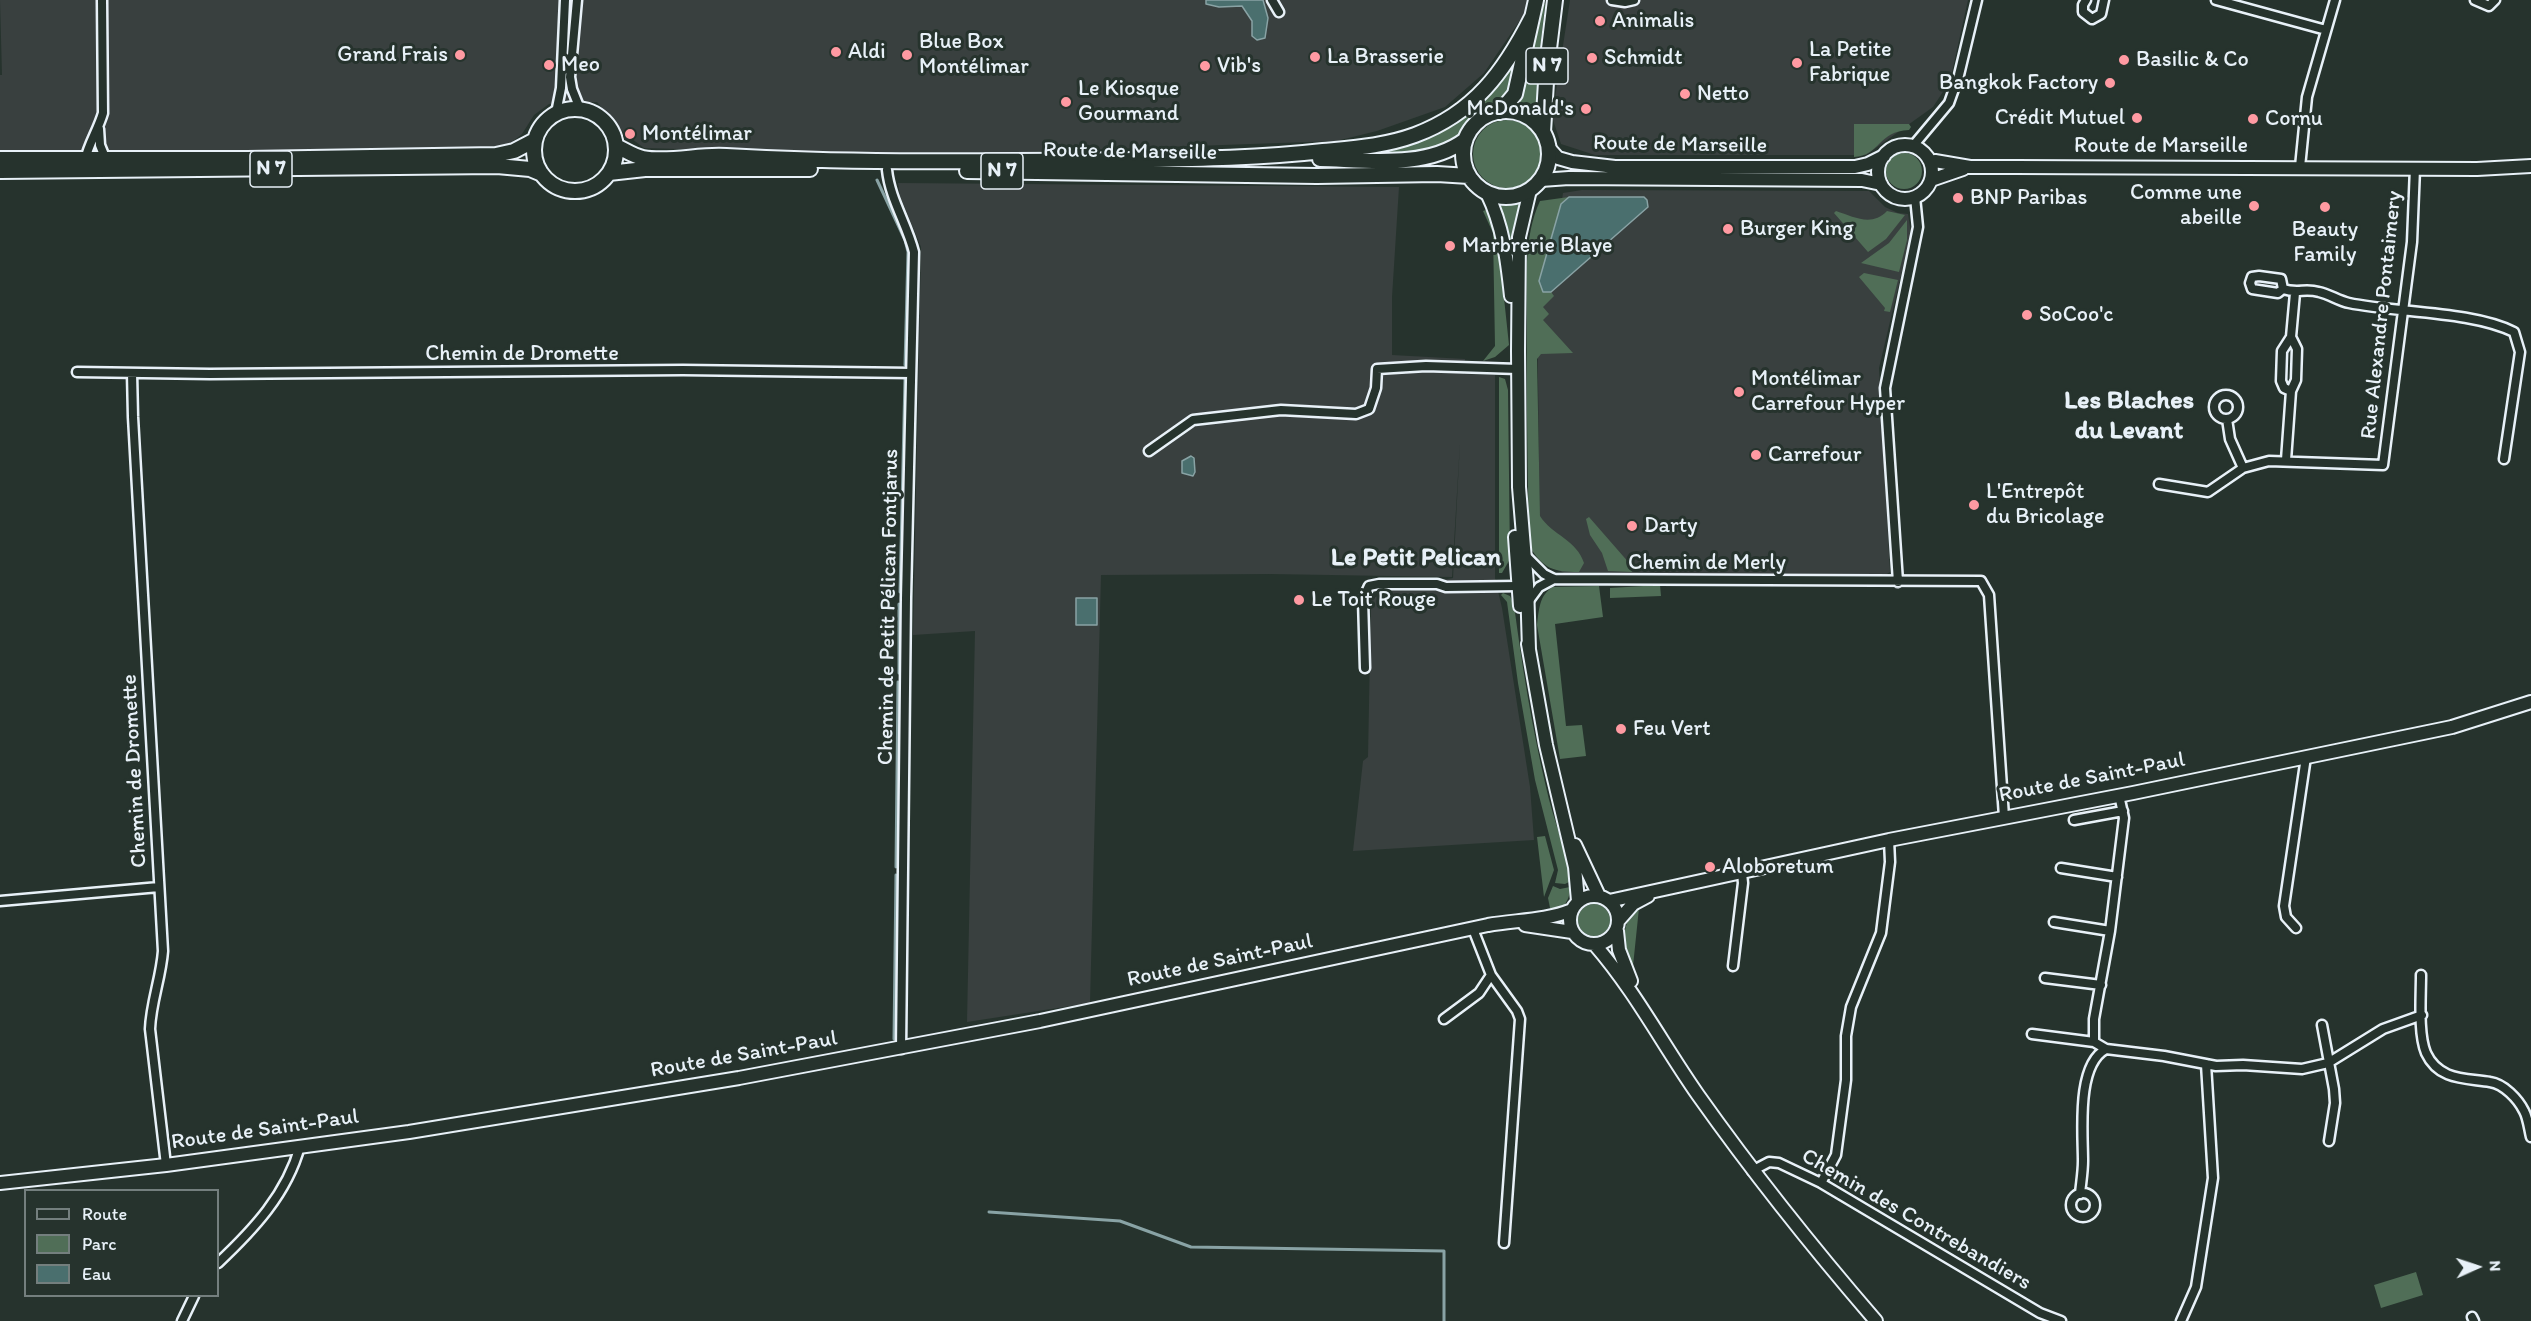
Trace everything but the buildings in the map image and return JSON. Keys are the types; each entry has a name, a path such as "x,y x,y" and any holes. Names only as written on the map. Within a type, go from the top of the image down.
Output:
{"main road":[{"name":"N 7","path":"1264,157 1392,142 1448,120 1491,84 1517,48 1532,18 1536,0"},
{"path":"1547,65 1543,58 1548,0"},
{"name":"N 7","path":"1543,132 1547,65 1555,0"},
{"path":"1500,112 1515,94 1532,18"},
{"path":"580,109 589,111 603,120 612,131 616,155 604,180 589,189 572,191 556,187 542,174 536,164 535,140 542,125 556,113 580,109"},
{"path":"1529,650 1528,602 1519,487 1520,237 1522,216 1549,160 1549,148 1543,132 1535,122 1524,115 1500,112 1478,122 1465,140 1463,155 1469,176 1478,187 1487,193 1509,197 1536,185"},
{"name":"N 7","path":"0,159 106,160 495,155 514,151 535,140"},
{"name":"N 7","path":"1264,157 1430,158 1453,149 1465,140"},
{"name":"Route de Marseille","path":"616,146 642,158 654,159 718,155 807,161 888,162 1264,157"},
{"path":"1912,146 1926,155 1930,163 1931,180 1928,187 1915,197 1895,197 1888,193 1881,184 1879,171 1884,156 1897,147 1912,146"},
{"name":"Route de Marseille","path":"1549,148 1558,158 1586,166 1621,168 1855,167 1868,164 1884,156"},
{"path":"1930,163 1935,161 1970,167"},
{"name":"N 7","path":"0,171 124,172 497,166 530,169 542,174"},
{"name":"Route de Marseille","path":"1970,167 2477,169 2531,166"},
{"path":"1931,180 1970,167"},
{"name":"Route de Marseille","path":"609,173 645,169 1469,176"},
{"name":"Route de Marseille","path":"1536,185 1569,178 1862,180 1881,184"},
{"path":"1487,193 1499,220 1505,244 1518,351"},
{"path":"1519,487 1515,538 1521,615 1546,745 1565,822 1575,906 1570,921 1572,932 1580,940 1595,945 1612,964 1752,1171 1876,1321"},
{"name":"Route de Saint-Paul","path":"1604,898 1660,890 1889,840 2452,727 2531,702"},
{"path":"1565,822 1604,898 1617,909 1619,950 1624,967 1649,1017"},
{"name":"Route de Saint-Paul","path":"1618,925 1633,904 1660,890"},
{"path":"1575,906 1588,896 1604,898"},
{"name":"Route de Saint-Paul","path":"0,1183 166,1165 574,1106 901,1049 1488,925 1547,918 1575,906"},
{"name":"Route de Saint-Paul","path":"1488,925 1524,925 1572,932"},
{"path":"1595,945 1610,939 1618,925"}],"street":[{"path":"102,0 103,109 99,128 100,145 106,160"},
{"path":"556,113 561,88 566,0"},
{"path":"577,0 570,77 580,109"},
{"path":"1272,0 1279,12"},
{"path":"1612,0 1625,2 1634,0"},
{"path":"1912,146 1949,103 1959,75 1977,0"},
{"path":"2086,0 2083,12 2092,19 2101,15 2104,0"},
{"path":"2216,0 2326,30"},
{"path":"2300,167 2307,97 2335,0"},
{"path":"2475,0 2489,6 2495,0"},
{"path":"85,160 90,143 99,128"},
{"name":"Rue Alexandre Pontaimery","path":"2286,460 2383,465 2412,242 2415,168"},
{"name":"Chemin de Petit Pélican Fontjarus","path":"887,171 893,197 910,236 914,252 901,1049"},
{"path":"1898,582 1885,388 1918,227 1915,197"},
{"path":"2283,289 2295,293 2307,290 2318,292 2346,303 2472,319 2514,332 2520,351 2504,459"},
{"path":"2291,391 2284,388 2281,381 2282,351 2291,338 2295,293"},
{"path":"2159,484 2208,492 2243,468 2286,460 2291,391 2296,380 2297,349 2291,338"},
{"path":"1149,451 1192,420 1281,410 1356,414 1369,409 1376,388 1377,369 1426,366 1518,369"},
{"name":"Chemin de Dromette","path":"77,372 683,370 911,373"},
{"name":"Chemin de Dromette","path":"132,373 162,968 151,1011 150,1029 166,1165"},
{"path":"2227,419 2230,439 2243,468"},
{"path":"1525,555 1544,574 1554,579"},
{"path":"1528,602 1539,587 1554,579"},
{"name":"Chemin de Merly","path":"1554,579 1981,581 1989,595 2004,817"},
{"path":"1365,668 1363,599 1369,586 1414,584 1437,584 1452,587 1518,586"},
{"path":"2296,928 2286,917 2284,906 2306,757"},
{"path":"2094,1042 2094,1019 2110,931 2124,819 2119,795"},
{"path":"2074,820 2123,811"},
{"path":"1821,1183 1836,1155 1846,1080 1846,1036 1851,1007 1881,933 1887,896 1889,840"},
{"path":"2061,868 2117,877"},
{"path":"1733,966 1743,883 1742,873"},
{"path":"0,901 159,887"},
{"path":"2054,922 2110,931"},
{"path":"1473,929 1491,975 1517,1011 1520,1019 1504,1243"},
{"path":"1444,1019 1479,993 1491,975"},
{"path":"2421,975 2423,1042 2429,1058 2450,1076 2463,1080 2491,1082 2503,1088 2517,1099 2526,1113 2531,1137"},
{"path":"2045,978 2101,985"},
{"path":"2032,1034 2094,1042 2106,1049 2206,1064 2302,1069 2328,1063 2383,1029 2422,1015"},
{"path":"2322,1025 2335,1103 2329,1141"},
{"path":"2079,1194 2083,1161 2082,1104 2093,1059 2106,1049"},
{"path":"2181,1321 2196,1287 2213,1178 2206,1064"},
{"path":"219,1262 260,1222 294,1167 300,1146"},
{"name":"Chemin des Contrebandiers","path":"1752,1171 1769,1162 1779,1163 1821,1183 2040,1312 2061,1321"},
{"path":"182,1321 194,1297"}],"shaded area":[{"path":"0,0 1531,0 1529,7 1484,73 1445,107 1377,131 1336,141 1024,152 789,152 644,148 624,133 597,102 549,104 534,115 522,134 507,146 333,152 0,152 0,75 2,75"},
{"path":"1570,0 1968,0 1950,81 1933,107 1866,155 1595,155 1561,144 1552,117"},
{"path":"898,183 1399,187 1392,297 1392,355 1465,359 1464,374 1495,375 1495,578 1502,608 1530,787 1534,840 1353,851 1363,761 1368,757 1371,600 1385,591 1453,578 1460,442 1452,577 1270,574 1101,575 1090,1003 967,1022 975,631 913,635 921,247 900,196"},
{"path":"1582,190 1869,191 1885,207 1898,213 1908,214 1911,233 1879,368 1890,572 1882,577 1564,573 1551,567 1540,551 1537,293 1545,243 1555,245 1563,193"}],"green space":[{"path":"1541,2 1545,4 1538,68 1540,85 1538,111 1516,102 1524,88"},
{"path":"1524,47 1518,75 1503,103 1473,119 1455,142 1443,151 1405,155 1345,153 1375,151 1479,102 1497,85"},
{"path":"1507,120 1520,123 1531,130 1538,141 1541,154 1538,167 1531,178 1520,185 1507,188 1494,185 1483,178 1476,167 1473,154 1476,141 1483,130 1494,123"},
{"path":"1854,124 1909,124 1911,127 1909,130 1891,134 1863,156 1854,157"},
{"path":"1904,153 1917,158 1922,171 1917,184 1904,189 1891,184 1886,171 1891,158"},
{"path":"1569,197 1561,204 1543,292 1551,292 1554,296 1543,307 1549,314 1543,320 1573,353 1541,354 1537,359 1540,516 1581,555 1584,563 1579,572 1550,568 1539,560 1529,546 1528,245 1540,201"},
{"path":"1521,204 1517,218 1513,268 1510,238 1500,206"},
{"path":"1486,210 1497,232 1509,345 1495,357 1483,361 1495,346 1493,233 1483,211"},
{"path":"1836,211 1869,220 1887,211 1905,215 1886,239 1868,252 1834,213"},
{"path":"1907,220 1907,240 1899,272 1861,263 1889,243"},
{"path":"1864,273 1898,280 1890,312 1884,311 1885,308 1859,277"},
{"path":"1499,377 1505,379 1508,390 1510,559 1502,573 1499,573"},
{"path":"1589,517 1630,564 1632,572 1608,571 1602,553 1590,535 1586,519"},
{"path":"1660,585 1661,596 1610,598 1610,588"},
{"path":"1599,586 1603,617 1555,624 1566,726 1582,725 1586,756 1560,759 1537,625 1539,608 1545,594 1553,587"},
{"path":"1503,593 1510,596 1514,605 1536,742 1571,881 1565,884 1555,883 1558,870 1535,780 1507,602 1501,595"},
{"path":"1545,836 1554,870 1544,897 1537,837"},
{"path":"1553,886 1560,889 1570,887 1570,892 1565,903 1551,913 1548,898"},
{"path":"1594,904 1605,909 1610,920 1605,931 1594,936 1583,931 1578,920 1583,909"},
{"path":"1639,908 1633,966 1628,965 1624,934 1629,920"},
{"path":"2416,1272 2423,1295 2381,1308 2374,1285"}],"water":[{"path":"1206,0 1263,0 1268,18 1265,38 1257,40 1252,36 1252,21 1242,6 1219,7 1206,4"},
{"path":"1569,197 1644,197 1648,207 1551,292 1543,292 1539,281 1561,204"},
{"path":"1191,456 1194,458 1193,476 1182,473 1182,461"},
{"path":"1076,598 1097,598 1097,625 1076,625"}],"waterway":[{"path":"877,180 905,240 908,252 905,365"},
{"path":"900,592 905,378"},
{"path":"899,604 899,673"},
{"path":"896,867 898,682"},
{"path":"894,1039 896,875"},
{"path":"989,1212 1120,1221 1191,1247 1444,1251 1444,1321"}],"place":[{"name":"Animalis","path":"1600,21"},
{"name":"Aldi","path":"836,52"},
{"name":"Grand Frais","path":"460,55"},
{"name":"Blue Box Montélimar","path":"907,55"},
{"name":"La Brasserie","path":"1315,57"},
{"name":"Schmidt","path":"1592,58"},
{"name":"Basilic & Co","path":"2124,60"},
{"name":"La Petite Fabrique","path":"1797,63"},
{"name":"Meo","path":"549,65"},
{"name":"Vib's","path":"1205,66"},
{"name":"Bangkok Factory","path":"2110,83"},
{"name":"Netto","path":"1685,94"},
{"name":"Le Kiosque Gourmand","path":"1066,102"},
{"name":"McDonald's","path":"1586,109"},
{"name":"Crédit Mutuel","path":"2137,118"},
{"name":"Cornu","path":"2253,119"},
{"name":"Montélimar","path":"630,134"},
{"name":"BNP Paribas","path":"1958,198"},
{"name":"Comme une abeille","path":"2254,206"},
{"name":"Beauty Family","path":"2325,207"},
{"name":"Burger King","path":"1728,229"},
{"name":"Marbrerie Blaye","path":"1450,246"},
{"name":"SoCoo'c","path":"2027,315"},
{"name":"Montélimar Carrefour Hyper","path":"1739,392"},
{"name":"Carrefour","path":"1756,455"},
{"name":"L'Entrepôt du Bricolage","path":"1974,505"},
{"name":"Darty","path":"1632,526"},
{"name":"Le Toit Rouge","path":"1299,600"},
{"name":"Feu Vert","path":"1621,729"},
{"name":"Aloboretum","path":"1710,867"}],"district":[{"name":"Les Blaches du Levant","path":"2129,416"},
{"name":"Le Petit Pelican","path":"1416,558"}]}
